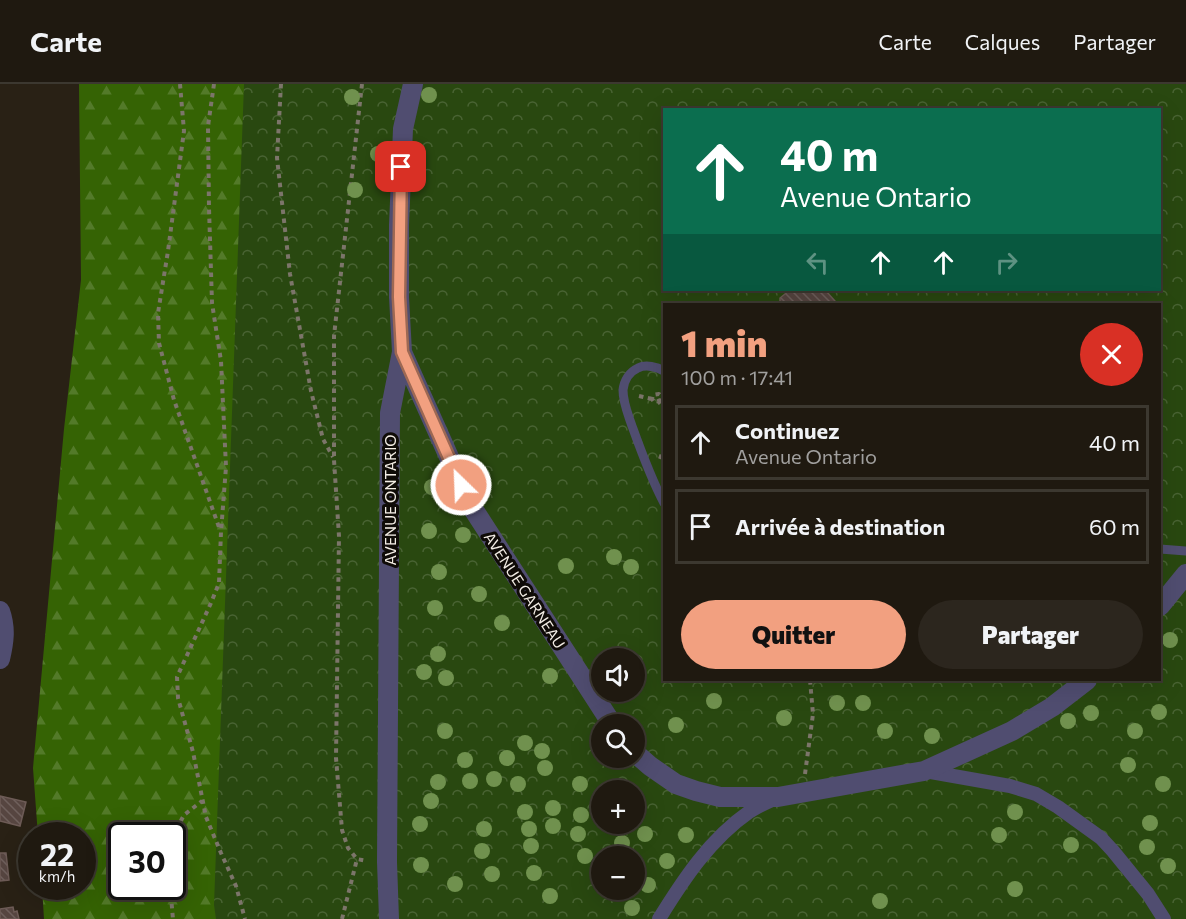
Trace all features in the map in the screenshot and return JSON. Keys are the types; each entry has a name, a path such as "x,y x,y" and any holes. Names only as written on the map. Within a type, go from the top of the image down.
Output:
{"street":[{"name":"AVENUE ONTARIO","path":"388,919 390,413 402,352 399,276 403,129 413,84"},
{"name":"AVENUE GARNEAU","path":"402,352 470,504 606,714"},
{"path":"1161,605 1186,574"},
{"path":"0,611 4,627 0,660"},
{"path":"645,762 676,784 720,797 778,797 924,771 1012,731 1052,707 1086,681"},
{"path":"924,771 1010,786 1036,794 1058,807 1101,838 1113,850 1148,894 1164,919"},
{"path":"659,919 679,887 714,843 751,810 778,797"}],"lane":[{"path":"663,370 642,366 633,370 627,377 623,388 624,402 637,440 663,501"},
{"path":"1161,549 1186,551"}],"path":[{"path":"180,84 184,131 158,313 159,343 174,400 221,532"},
{"path":"214,84 208,126 212,303 221,361 226,456 219,583 212,603 177,676 178,698 193,752 202,801 209,826 236,886 245,919"},
{"path":"280,84 277,158 290,274 311,391 323,439 334,460"},
{"path":"362,84 334,336 334,460 339,536 336,758 342,830 348,848 357,859 387,862"},
{"path":"658,401 663,407"},
{"path":"802,793 813,714 810,681"},
{"path":"180,822 184,815 202,801"},
{"path":"342,919 357,859"},
{"path":"171,900 173,919"}],"green space":[{"path":"79,84 290,84 356,919 44,919 43,900 96,900 96,822 37,822 33,768 64,429 81,280"},
{"path":"244,84 1186,84 1186,919 216,919 214,905"}],"building":[{"path":"789,291 826,291 835,303 780,303 780,298"},
{"path":"0,796 26,802 18,826 0,821"},
{"path":"0,853 6,853 9,880 0,881"},
{"path":"13,907 19,919 0,919 0,909"}],"route":[{"path":"401,167 399,297 402,352 461,485"}]}
